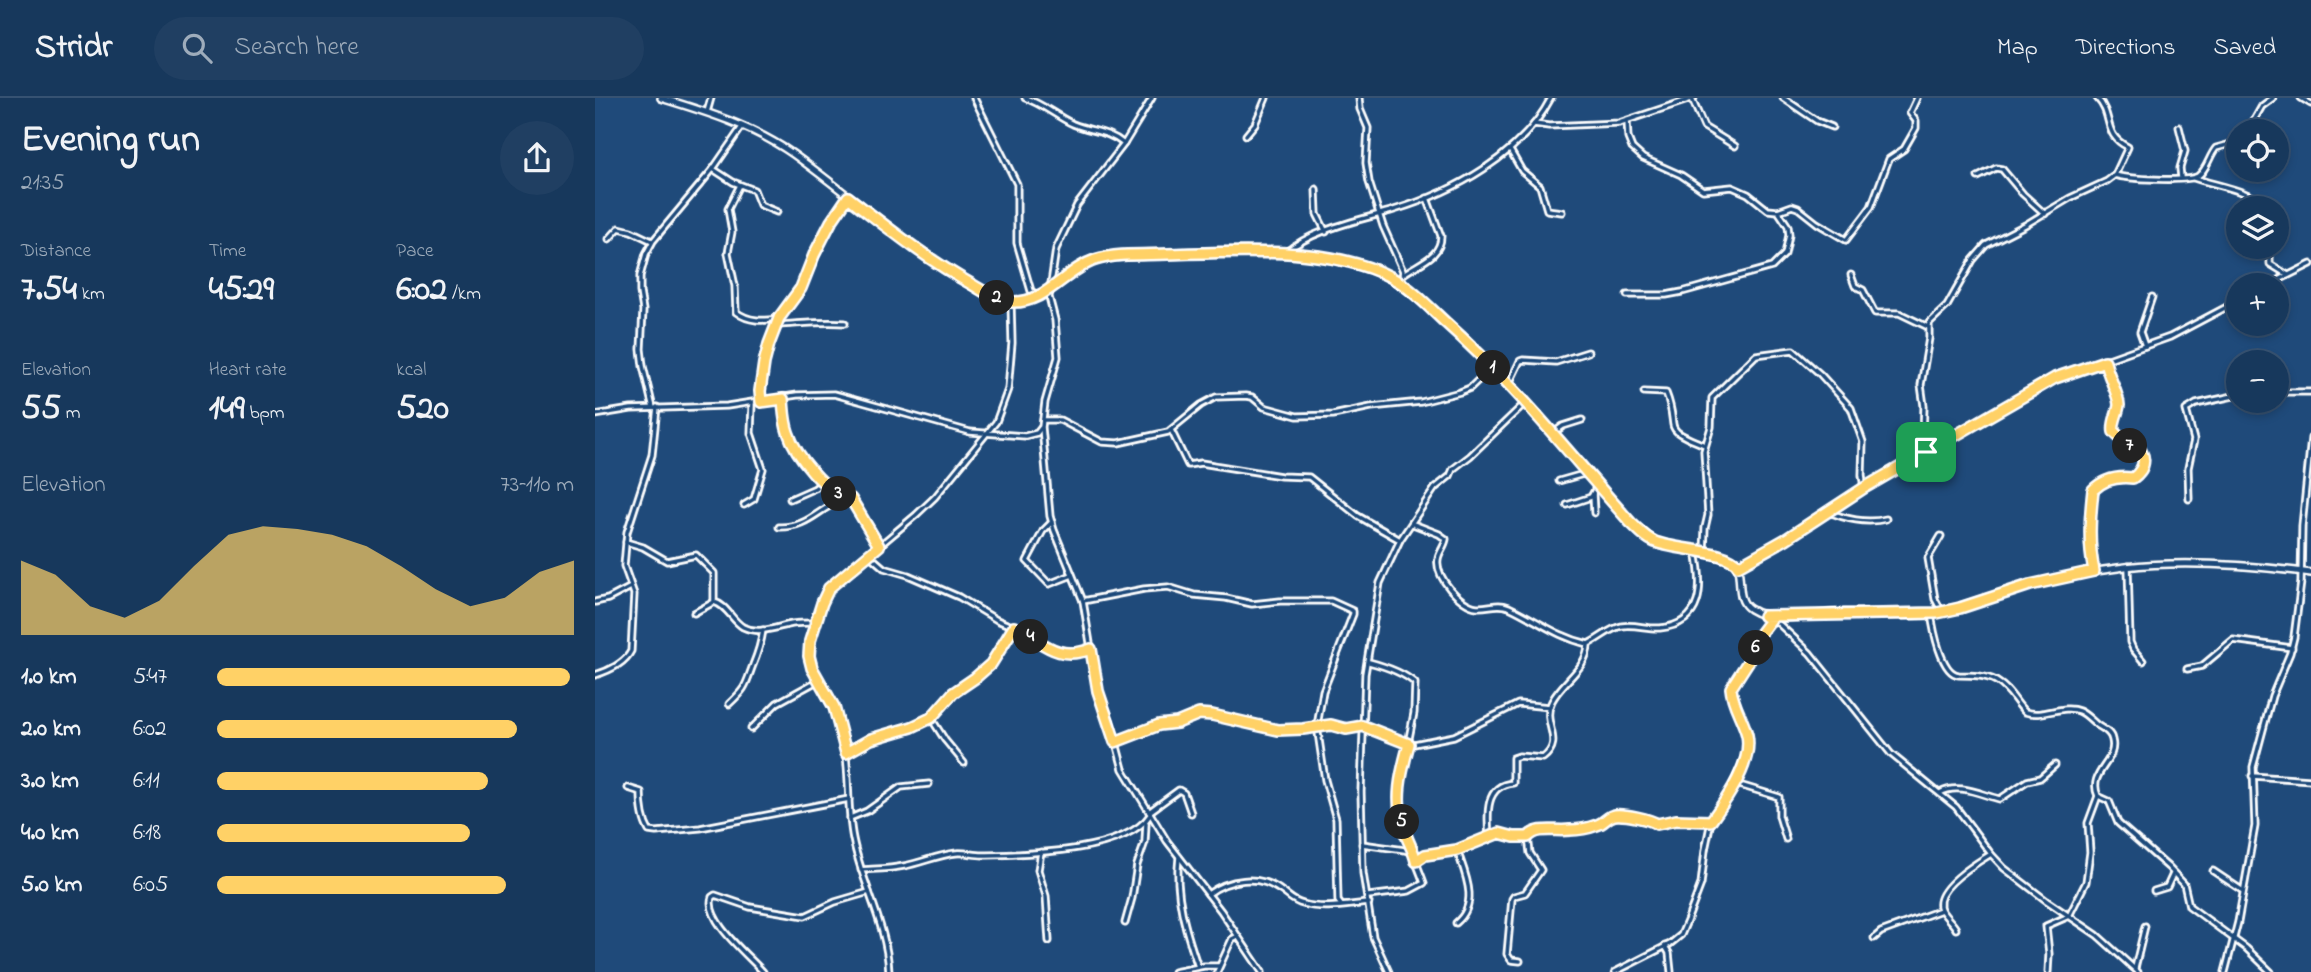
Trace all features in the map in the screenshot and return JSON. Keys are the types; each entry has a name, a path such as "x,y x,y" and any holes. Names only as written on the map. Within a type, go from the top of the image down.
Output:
{"main road":[{"path":"661,98 707,112 766,136 924,255 992,296 1011,302 1038,296 1093,261 1223,252 1284,254 1345,262 1368,268 1401,283 1461,336 1509,384 1645,536 1664,545 1729,558 1738,566 1742,599 1751,610 1764,616 1942,612 2030,585 2127,566 2197,565 2311,573"}],"street":[{"path":"707,112 711,98"},
{"path":"974,98 1017,184 1017,243 1031,291 1038,296"},
{"path":"1025,98 1049,108 1077,125 1110,134 1124,144"},
{"path":"1152,98 1124,144 1077,205 1056,250 1049,290 1058,357 1042,427 1052,522 1083,601 1098,691 1123,768 1179,857 1262,972"},
{"path":"1246,135 1255,124 1266,98"},
{"path":"1359,98 1360,109 1368,128 1367,174 1378,214 1402,266 1401,283"},
{"path":"1284,254 1290,248 1326,232 1427,198 1482,169 1510,150 1542,116 1551,98"},
{"path":"1783,98 1817,121 1832,127"},
{"path":"1627,121 1628,138 1632,148 1643,158 1681,175 1703,190 1732,187 1741,190 1767,210 1778,211 1792,206 1798,208 1843,240 1849,239 1875,201 1889,158 1904,149 1916,128 1916,121 1910,113 1917,98"},
{"path":"1926,452 1921,385 1931,319 1947,306 1973,260 1986,245 2115,175 2128,147 2115,140 2104,107 2097,98"},
{"path":"2255,119 2262,106 2273,98"},
{"path":"2301,98 2311,104"},
{"path":"1534,124 1602,125 1627,121 1693,99 1704,127 1735,146"},
{"path":"595,675 630,654 633,631 632,586 624,566 626,542 652,455 655,407 642,358 642,267 653,241 713,169 743,126"},
{"path":"2179,127 2185,151 2179,168 2181,178"},
{"path":"2193,178 2200,174 2216,148 2226,145"},
{"path":"1510,150 1522,171 1540,186 1547,210 1562,212"},
{"path":"1978,177 1996,168 2002,169 2045,214"},
{"path":"713,169 754,190 760,205 777,212"},
{"path":"2115,175 2127,180 2193,178 2246,195"},
{"path":"740,185 728,209 732,232 728,261 735,286 736,312 758,320 779,318"},
{"path":"1315,189 1317,214 1326,232"},
{"path":"761,402 761,377 779,318 801,288 831,222 848,197"},
{"path":"1403,275 1429,258 1441,242 1427,198"},
{"path":"1627,295 1666,295 1682,292 1772,267 1785,254 1789,235 1788,226 1778,211"},
{"path":"610,239 619,228 653,241"},
{"path":"2270,259 2270,264 2285,273"},
{"path":"2289,275 2311,264"},
{"path":"1851,275 1855,286 1863,290 1875,313 1899,313 1928,327"},
{"path":"2145,346 2140,332 2152,297"},
{"path":"890,972 884,935 861,870 850,818 846,753 834,707 812,668 809,656 815,623 829,588 935,497 989,432 1004,406 1012,343 1011,302"},
{"path":"1738,566 1786,539 1864,488 2055,378 2179,333 2226,308"},
{"path":"777,325 827,321 845,323"},
{"path":"1704,553 1705,528 1709,515 1704,458 1711,427 1711,402 1714,393 1739,374 1756,355 1793,350 1820,374 1851,408 1863,442 1864,488"},
{"path":"1509,384 1523,360 1556,362 1588,352"},
{"path":"2094,571 2089,542 2093,490 2106,480 2116,477 2133,478 2141,470 2144,458 2141,451 2127,444 2114,432 2119,404 2105,361"},
{"path":"1043,420 1060,420 1101,442 1110,443 1162,434 1216,397 1246,396 1264,407 1297,416 1333,415 1371,407 1421,402 1460,392 1470,387 1492,367"},
{"path":"2289,392 2311,392"},
{"path":"595,415 655,407 752,404 816,393 834,394 969,432 1033,435 1042,427"},
{"path":"1644,393 1666,393 1674,430 1705,445"},
{"path":"2189,499 2188,468 2194,440 2186,410 2196,404 2226,398"},
{"path":"783,399 788,434 810,469 843,498 852,501 879,546"},
{"path":"1389,972 1374,943 1363,873 1362,844 1364,684 1380,583 1400,540 1435,488 1525,403"},
{"path":"744,505 754,499 763,469 751,433 752,404"},
{"path":"1552,434 1563,426 1582,420"},
{"path":"1171,430 1188,465 1201,463 1281,476 1309,477 1358,516 1400,540"},
{"path":"2225,972 2244,892 2255,826 2256,802 2252,776 2272,696 2292,648 2302,572 2302,526 2311,438"},
{"path":"1559,481 1587,473"},
{"path":"790,499 823,482"},
{"path":"1594,513 1593,494 1597,485"},
{"path":"1567,505 1593,494"},
{"path":"779,527 800,525 843,498"},
{"path":"1827,511 1868,522 1886,519"},
{"path":"1052,522 1043,531 1027,561 1049,584 1072,575"},
{"path":"1413,524 1446,539 1438,557 1438,569 1446,583 1468,604 1478,607 1501,603 1560,636 1588,644 1620,626 1658,628 1677,624 1688,618 1699,596 1696,551"},
{"path":"1941,537 1928,558 1935,599 1942,612"},
{"path":"626,542 643,547 667,561 697,555 714,573 714,602"},
{"path":"869,555 884,568 943,589 1048,648 1071,653 1091,649"},
{"path":"2127,566 2130,642 2143,661"},
{"path":"595,602 608,599 632,586"},
{"path":"1083,601 1168,587 1194,595 1252,604 1323,600 1353,611 1323,691 1317,726 1325,780 1335,811 1338,901 1341,905"},
{"path":"1935,599 1932,613 1939,650 1956,675 1985,677 1997,681 2010,691 2025,712 2039,716 2055,711 2075,710 2108,733 2113,740 2113,749 2094,784 2098,796 2109,802 2118,823 2186,887 2189,906 2234,939 2271,972"},
{"path":"694,613 714,602 720,604 743,626 763,630 796,623 815,623"},
{"path":"1764,616 1778,623 1810,653 1891,754 1956,807 1991,854 2010,872 2097,935 2136,970"},
{"path":"1615,972 1665,946 1681,934 1701,884 1711,821 1735,784 1747,752 1748,744 1731,688 1753,654 1759,635 1771,619"},
{"path":"846,753 871,739 912,727 931,718 953,693 991,664 1014,627"},
{"path":"729,704 743,692 749,682 760,650 763,630"},
{"path":"2187,669 2202,666 2233,640 2292,648"},
{"path":"1489,836 1488,814 1495,788 1513,783 1513,758 1543,758 1552,750 1554,739 1549,719 1550,707 1555,696 1586,657 1588,644"},
{"path":"1368,662 1414,681 1416,694 1398,804 1404,830 1424,883 1409,891 1368,896"},
{"path":"751,729 777,703 819,680"},
{"path":"1115,742 1159,725 1177,723 1199,714 1278,730 1331,725 1346,729 1363,726 1409,744 1454,736 1518,704 1550,707"},
{"path":"931,718 964,763"},
{"path":"1940,793 1949,789 1972,790 2000,799 2027,781 2040,778 2055,765"},
{"path":"2252,776 2311,780"},
{"path":"850,818 867,811 901,787 929,784"},
{"path":"1735,784 1779,797 1779,816 1786,839"},
{"path":"628,788 641,792 647,828 656,832 700,828 849,799"},
{"path":"1125,923 1137,865 1145,842 1146,821 1150,813 1179,790 1184,793 1191,813"},
{"path":"2048,972 2046,926 2069,916 2087,881 2090,852 2088,823 2098,796"},
{"path":"1416,861 1425,855 1457,850 1499,833 1528,837 1532,833 1546,830 1569,831 1600,824 1607,817 1616,815 1651,820 1657,824 1676,820 1711,821"},
{"path":"861,870 906,866 960,852 981,855 1041,852 1111,841 1135,830 1146,821"},
{"path":"1520,961 1511,960 1507,954 1512,899 1525,893 1541,870 1530,853 1528,837"},
{"path":"1362,844 1414,851"},
{"path":"1456,923 1468,909 1469,899 1468,882 1457,850"},
{"path":"1041,852 1038,870 1047,901 1049,940"},
{"path":"1956,929 1941,910 1940,900 1947,887 1975,863 1991,854"},
{"path":"1179,857 1177,875 1184,922 1198,967"},
{"path":"2213,871 2244,892"},
{"path":"2154,891 2167,887 2173,873"},
{"path":"1208,894 1232,881 1255,881 1270,884 1297,903 1315,907 1369,903"},
{"path":"763,972 714,918 710,903 712,897 715,895 750,907 805,916 835,902 869,892"},
{"path":"1874,938 1881,932 1941,910"},
{"path":"2136,970 2145,926"},
{"path":"1217,972 1232,939 1236,937"},
{"path":"1665,946 1669,953 1671,972"},
{"path":"1174,972 1219,966"}],"route":[{"path":"848,197 924,255 961,279 1003,301 1020,302 1038,296 1093,261 1124,256 1266,253 1325,258 1368,268 1401,283 1461,336 1509,384 1645,536 1664,545 1729,558 1738,566 1926,452 2055,378 2105,361 2119,404 2114,432 2127,444 2141,451 2144,463 2133,478 2122,476 2106,480 2093,490 2089,550 2094,571 2030,585 1937,613 1764,616 1771,619 1759,635 1756,649 1731,688 1747,737 1747,752 1735,784 1711,821 1676,820 1657,824 1651,820 1616,815 1607,817 1600,824 1569,831 1546,830 1532,833 1528,837 1499,833 1457,850 1425,855 1416,861 1404,830 1398,804 1409,744 1363,726 1356,729 1331,725 1278,730 1199,714 1177,723 1159,725 1115,742 1098,691 1091,649 1080,653 1064,653 1038,643 1014,627 991,664 953,693 931,718 912,727 871,739 846,753 834,707 812,668 809,656 810,641 829,588 879,546 851,499 842,496 823,482 798,452 788,434 783,399 761,402 760,391 769,344 779,318 801,288 831,222 848,197"}]}
